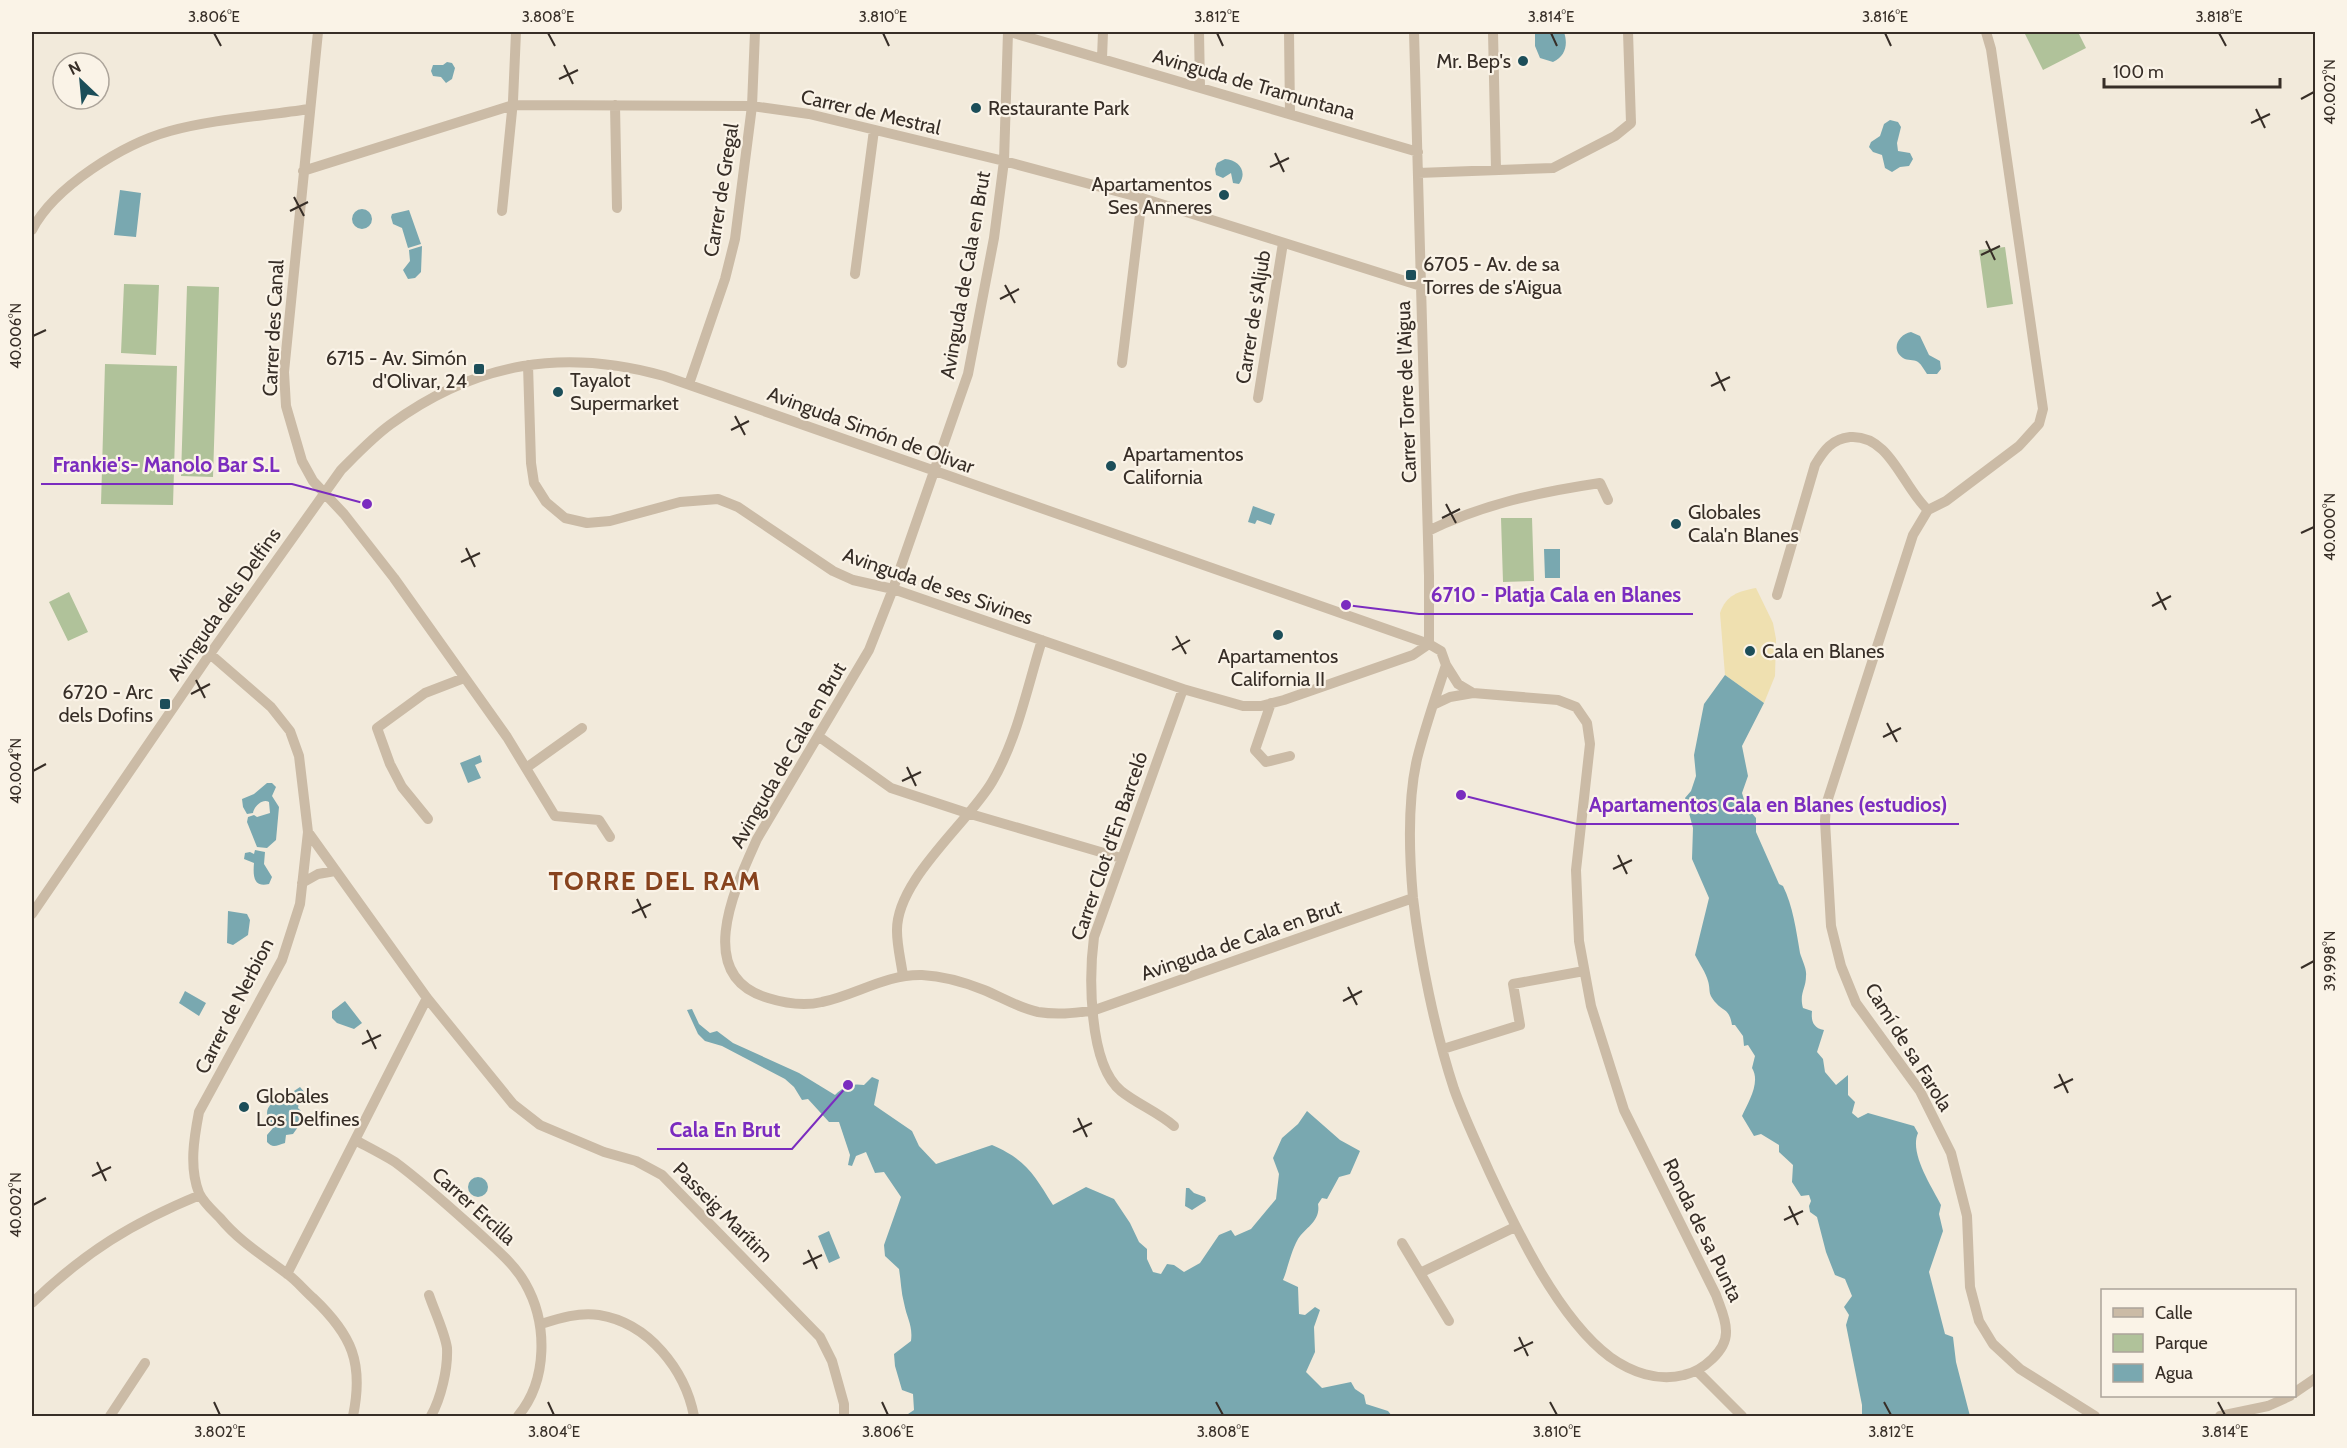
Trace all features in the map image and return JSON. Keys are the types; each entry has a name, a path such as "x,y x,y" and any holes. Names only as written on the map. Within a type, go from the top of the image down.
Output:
{"street":[{"path":"318,33 330,32"},
{"path":"502,211 513,105 516,32"},
{"name":"Carrer de Gregal","path":"688,384 725,279 735,239 752,106 755,32"},
{"name":"Avinguda de Tramuntana","path":"1009,32 1418,152"},
{"name":"Avinguda de Cala en Brut","path":"1009,32 1004,161 994,238 968,374 893,589 869,650 757,838 743,871 724,936 728,963 739,980 752,992 791,1003 819,1003 903,976 922,975 955,980 1036,1012 1066,1015 1092,1011 1413,897"},
{"path":"1102,32 1102,58"},
{"path":"1199,32 1200,87"},
{"path":"1289,32 1290,114"},
{"name":"Carrer Torre de l'Aigua","path":"1414,32 1429,644"},
{"path":"1493,32 1496,170"},
{"path":"1418,173 1553,168 1615,136 1631,123 1628,32"},
{"path":"1777,595 1815,465 1824,450 1831,444 1844,438 1860,436 1877,444 1891,460 1919,502 1928,510 1946,501 2019,446 2039,424 2043,409 1991,49 1986,32"},
{"name":"Carrer des Canal","path":"318,33 284,372 286,406 302,461 314,481 344,514 394,578 507,737 555,816 599,820 610,837"},
{"name":"Carrer de Mestral","path":"303,171 513,105 752,106 809,114 1004,161 1142,198 1421,286"},
{"path":"615,105 617,208"},
{"path":"32,230 38,218 57,196 85,173 147,139 197,126 309,109"},
{"path":"855,274 874,130"},
{"path":"1122,363 1142,198"},
{"name":"Carrer de s'Aljub","path":"1258,398 1283,243"},
{"name":"Avinguda Simón de Olivar","path":"325,494 341,470 367,444 407,413 447,390 470,380 528,365 551,362 602,362 631,367 688,384 1429,644"},
{"name":"Avinguda de ses Sivines","path":"528,365 531,463 534,483 546,502 565,518 587,523 610,521 680,502 718,499 738,507 833,571 853,580 893,589 1183,689 1244,706 1271,703 1413,655 1429,644"},
{"path":"1428,531 1478,510 1538,493 1600,483 1608,500"},
{"name":"Avinguda dels Delfins","path":"32,914 210,654 325,494"},
{"name":"Camí de sa Farola","path":"1928,510 1913,536 1826,805 1831,926 1841,966 1856,1003 1920,1091 1951,1154 1967,1216 1970,1287 1979,1321 1993,1344 2020,1369 2095,1416"},
{"path":"903,976 897,929 904,901 944,840 991,784 1009,747 1042,640"},
{"path":"1429,644 1441,651 1446,665 1458,684 1473,693"},
{"path":"210,654 272,707 290,731 299,756 308,832"},
{"path":"1446,665 1417,760 1410,810 1413,897 1426,978 1443,1049 1454,1088 1469,1127 1515,1227 1566,1309 1610,1357 1637,1372 1657,1378 1682,1376 1697,1371 1742,1416"},
{"path":"428,819 402,787 390,764 377,728 425,693 464,678"},
{"name":"Carrer Clot d'En Barceló","path":"1174,1126 1159,1113 1120,1090 1110,1078 1102,1061 1092,1011 1090,978 1094,937 1183,689"},
{"name":"Ronda de sa Punta","path":"1433,705 1450,697 1473,693 1558,700 1576,707 1587,723 1590,744 1589,766 1576,870 1579,941 1584,971 1594,1017 1624,1110 1716,1295 1724,1318 1727,1334 1712,1361 1697,1371"},
{"path":"1271,703 1255,750 1266,762 1290,756"},
{"path":"526,768 582,728"},
{"path":"818,736 891,788 1121,858"},
{"name":"Passeig Marítim","path":"308,832 427,998 513,1104 540,1125 604,1152 636,1161 662,1175 820,1337 832,1362 844,1404 844,1416"},
{"name":"Carrer de Nerbion","path":"200,1195 193,1162 194,1138 200,1112 282,960 300,904 308,832"},
{"path":"302,883 318,874 335,872"},
{"path":"1443,1049 1520,1025 1513,984 1584,971"},
{"path":"287,1274 427,998"},
{"name":"Carrer Ercilla","path":"355,1140 393,1161 433,1192 504,1257 524,1281 533,1297 541,1324 540,1360 535,1387 518,1416"},
{"path":"32,1303 71,1267 125,1230 157,1213 200,1195 231,1231 267,1261 287,1274 323,1308 343,1331 353,1350 356,1381 353,1416"},
{"path":"1420,1273 1515,1227"},
{"path":"1402,1242 1449,1321"},
{"path":"429,1295 447,1348 444,1378 436,1407 431,1416"},
{"path":"541,1324 575,1315 599,1315 641,1333 654,1343 682,1378 691,1399 694,1416"},
{"path":"110,1416 145,1363"},
{"path":"2296,1393 2316,1378"},
{"path":"2220,1416 2268,1406 2286,1397"}],"green space":[{"path":"2024,32 2078,32 2086,48 2043,70"},
{"path":"2005,247 2013,304 1987,308 1979,250"},
{"path":"124,284 159,285 156,355 121,353"},
{"path":"187,286 219,287 213,477 181,476"},
{"path":"105,364 177,366 173,505 101,504"},
{"path":"1501,518 1532,518 1534,581 1503,582"},
{"path":"69,592 88,632 68,641 49,602"}],"sand":[{"name":"Cala en Blanes","path":"1756,588 1773,623 1776,639 1775,676 1764,703 1725,675 1720,613 1726,602 1734,595"}],"water":[{"path":"1535,32 1564,32 1566,45 1561,56 1553,62 1540,58 1535,46"},
{"path":"447,62 452,63 455,68 452,79 446,83 441,77 433,76 431,71 433,65 443,65"},
{"path":"1890,120 1898,122 1901,127 1897,143 1898,151 1910,153 1913,159 1909,166 1900,167 1892,172 1885,168 1882,155 1873,152 1869,147 1871,142 1880,136 1884,124"},
{"path":"1225,159 1241,167 1243,175 1239,184 1233,183 1231,173 1223,178 1216,175 1217,163"},
{"path":"120,190 141,193 136,237 114,235"},
{"path":"362,209 369,212 372,219 369,226 362,229 355,226 352,219 355,212"},
{"path":"409,210 421,244 408,248 402,228 393,224 391,217 392,214"},
{"path":"422,246 421,272 415,278 408,279 403,270 410,261 409,250"},
{"path":"1911,332 1920,336 1929,355 1940,361 1941,369 1937,374 1927,374 1918,362 1905,359 1899,354 1898,342"},
{"path":"1253,506 1275,514 1271,525 1257,520 1255,524 1248,522"},
{"path":"1544,549 1560,549 1560,578 1545,578"},
{"path":"1725,675 1764,703 1742,746 1748,776 1742,793 1746,806 1756,818 1756,832 1779,884 1783,886 1794,918 1800,953 1806,970 1803,1008 1812,1011 1814,1024 1817,1028 1824,1030 1817,1052 1823,1059 1825,1072 1836,1085 1848,1075 1848,1095 1855,1102 1852,1113 1858,1118 1868,1113 1914,1126 1918,1133 1916,1141 1919,1160 1941,1205 1939,1214 1943,1231 1929,1272 1945,1334 1953,1337 1956,1362 1970,1416 1862,1416 1862,1405 1846,1325 1849,1315 1844,1307 1852,1296 1845,1279 1835,1275 1817,1217 1810,1212 1809,1195 1801,1196 1792,1182 1793,1165 1779,1152 1779,1145 1761,1134 1754,1136 1742,1116 1754,1086 1752,1068 1755,1056 1748,1045 1744,1046 1743,1036 1735,1025 1732,1025 1728,1013 1711,997 1707,978 1695,955 1709,898 1692,859 1693,828 1685,798 1691,791 1696,776 1694,755 1704,704"},
{"path":"480,755 482,762 475,765 481,778 468,783 460,763"},
{"path":"267,783 272,783 276,787 272,796 279,807 276,840 267,848 257,847 247,822 248,817 270,813 269,802 259,803 253,813 247,814 242,799 254,794"},
{"path":"255,850 265,852 264,864 272,877 269,884 260,884 255,880 254,863 244,859 245,853 254,854"},
{"path":"228,911 247,914 250,920 248,935 233,945 227,943"},
{"path":"185,991 206,1003 199,1016 179,1003"},
{"path":"345,1001 362,1023 354,1029 337,1023 332,1018 332,1011"},
{"path":"692,1009 699,1024 710,1033 717,1031 733,1043 799,1073 835,1095 848,1086 864,1085 872,1077 879,1080 874,1105 912,1131 919,1146 936,1164 992,1145 1014,1156 1022,1163 1053,1205 1086,1187 1114,1199 1139,1242 1147,1249 1147,1259 1153,1272 1161,1274 1167,1264 1174,1265 1184,1272 1200,1263 1219,1235 1231,1230 1235,1236 1251,1229 1276,1199 1279,1174 1273,1158 1282,1138 1298,1124 1307,1111 1340,1140 1360,1151 1350,1174 1339,1177 1327,1199 1322,1198 1318,1204 1315,1219 1298,1239 1293,1249 1283,1280 1298,1287 1299,1314 1305,1315 1315,1307 1320,1310 1314,1327 1315,1352 1306,1372 1322,1388 1351,1382 1355,1389 1364,1395 1366,1404 1388,1411 1392,1416 905,1416 914,1410 913,1394 902,1390 894,1354 911,1341 911,1331 899,1269 885,1256 884,1245 901,1197 884,1172 875,1173 866,1152 856,1156 852,1166 848,1165 850,1155 839,1122 829,1122 808,1099 802,1100 794,1087 785,1079 722,1046 705,1041 698,1034 687,1010"},
{"path":"300,1087 306,1094 304,1100 299,1103 298,1108 301,1111 298,1127 293,1134 286,1135 285,1143 271,1145 267,1142 267,1135 273,1128 267,1115 268,1109 272,1103 282,1104 293,1101 294,1091"},
{"path":"474,1177 482,1177 488,1183 488,1191 482,1197 474,1197 468,1191 468,1183"},
{"path":"1186,1188 1205,1197 1206,1201 1192,1210 1185,1206"},
{"path":"829,1231 840,1258 829,1263 818,1236"}],"place":[{"name":"Mr. Bep's","path":"1523,61"},
{"name":"Restaurante Park","path":"976,108"},
{"name":"Apartamentos Ses Anneres","path":"1224,195"},
{"name":"6705 - Av. de sa Torres de s'Aigua","path":"1411,275"},
{"name":"6715 - Av. Simón d'Olivar, 24","path":"479,369"},
{"name":"Tayalot Supermarket","path":"558,392"},
{"name":"Apartamentos California","path":"1111,466"},
{"name":"Frankie's- Manolo Bar S.L","path":"367,504"},
{"name":"Globales Cala'n Blanes","path":"1676,524"},
{"name":"6710 - Platja Cala en Blanes","path":"1346,605"},
{"name":"Apartamentos California II","path":"1278,635"},
{"name":"Cala en Blanes","path":"1750,651"},
{"name":"6720 - Arc dels Dofins","path":"165,704"},
{"name":"Apartamentos Cala en Blanes (estudios)","path":"1461,795"},
{"name":"Cala En Brut","path":"848,1085"},
{"name":"Globales Los Delfines","path":"244,1107"}],"district":[{"name":"TORRE DEL RAM","path":"655,881"}]}
